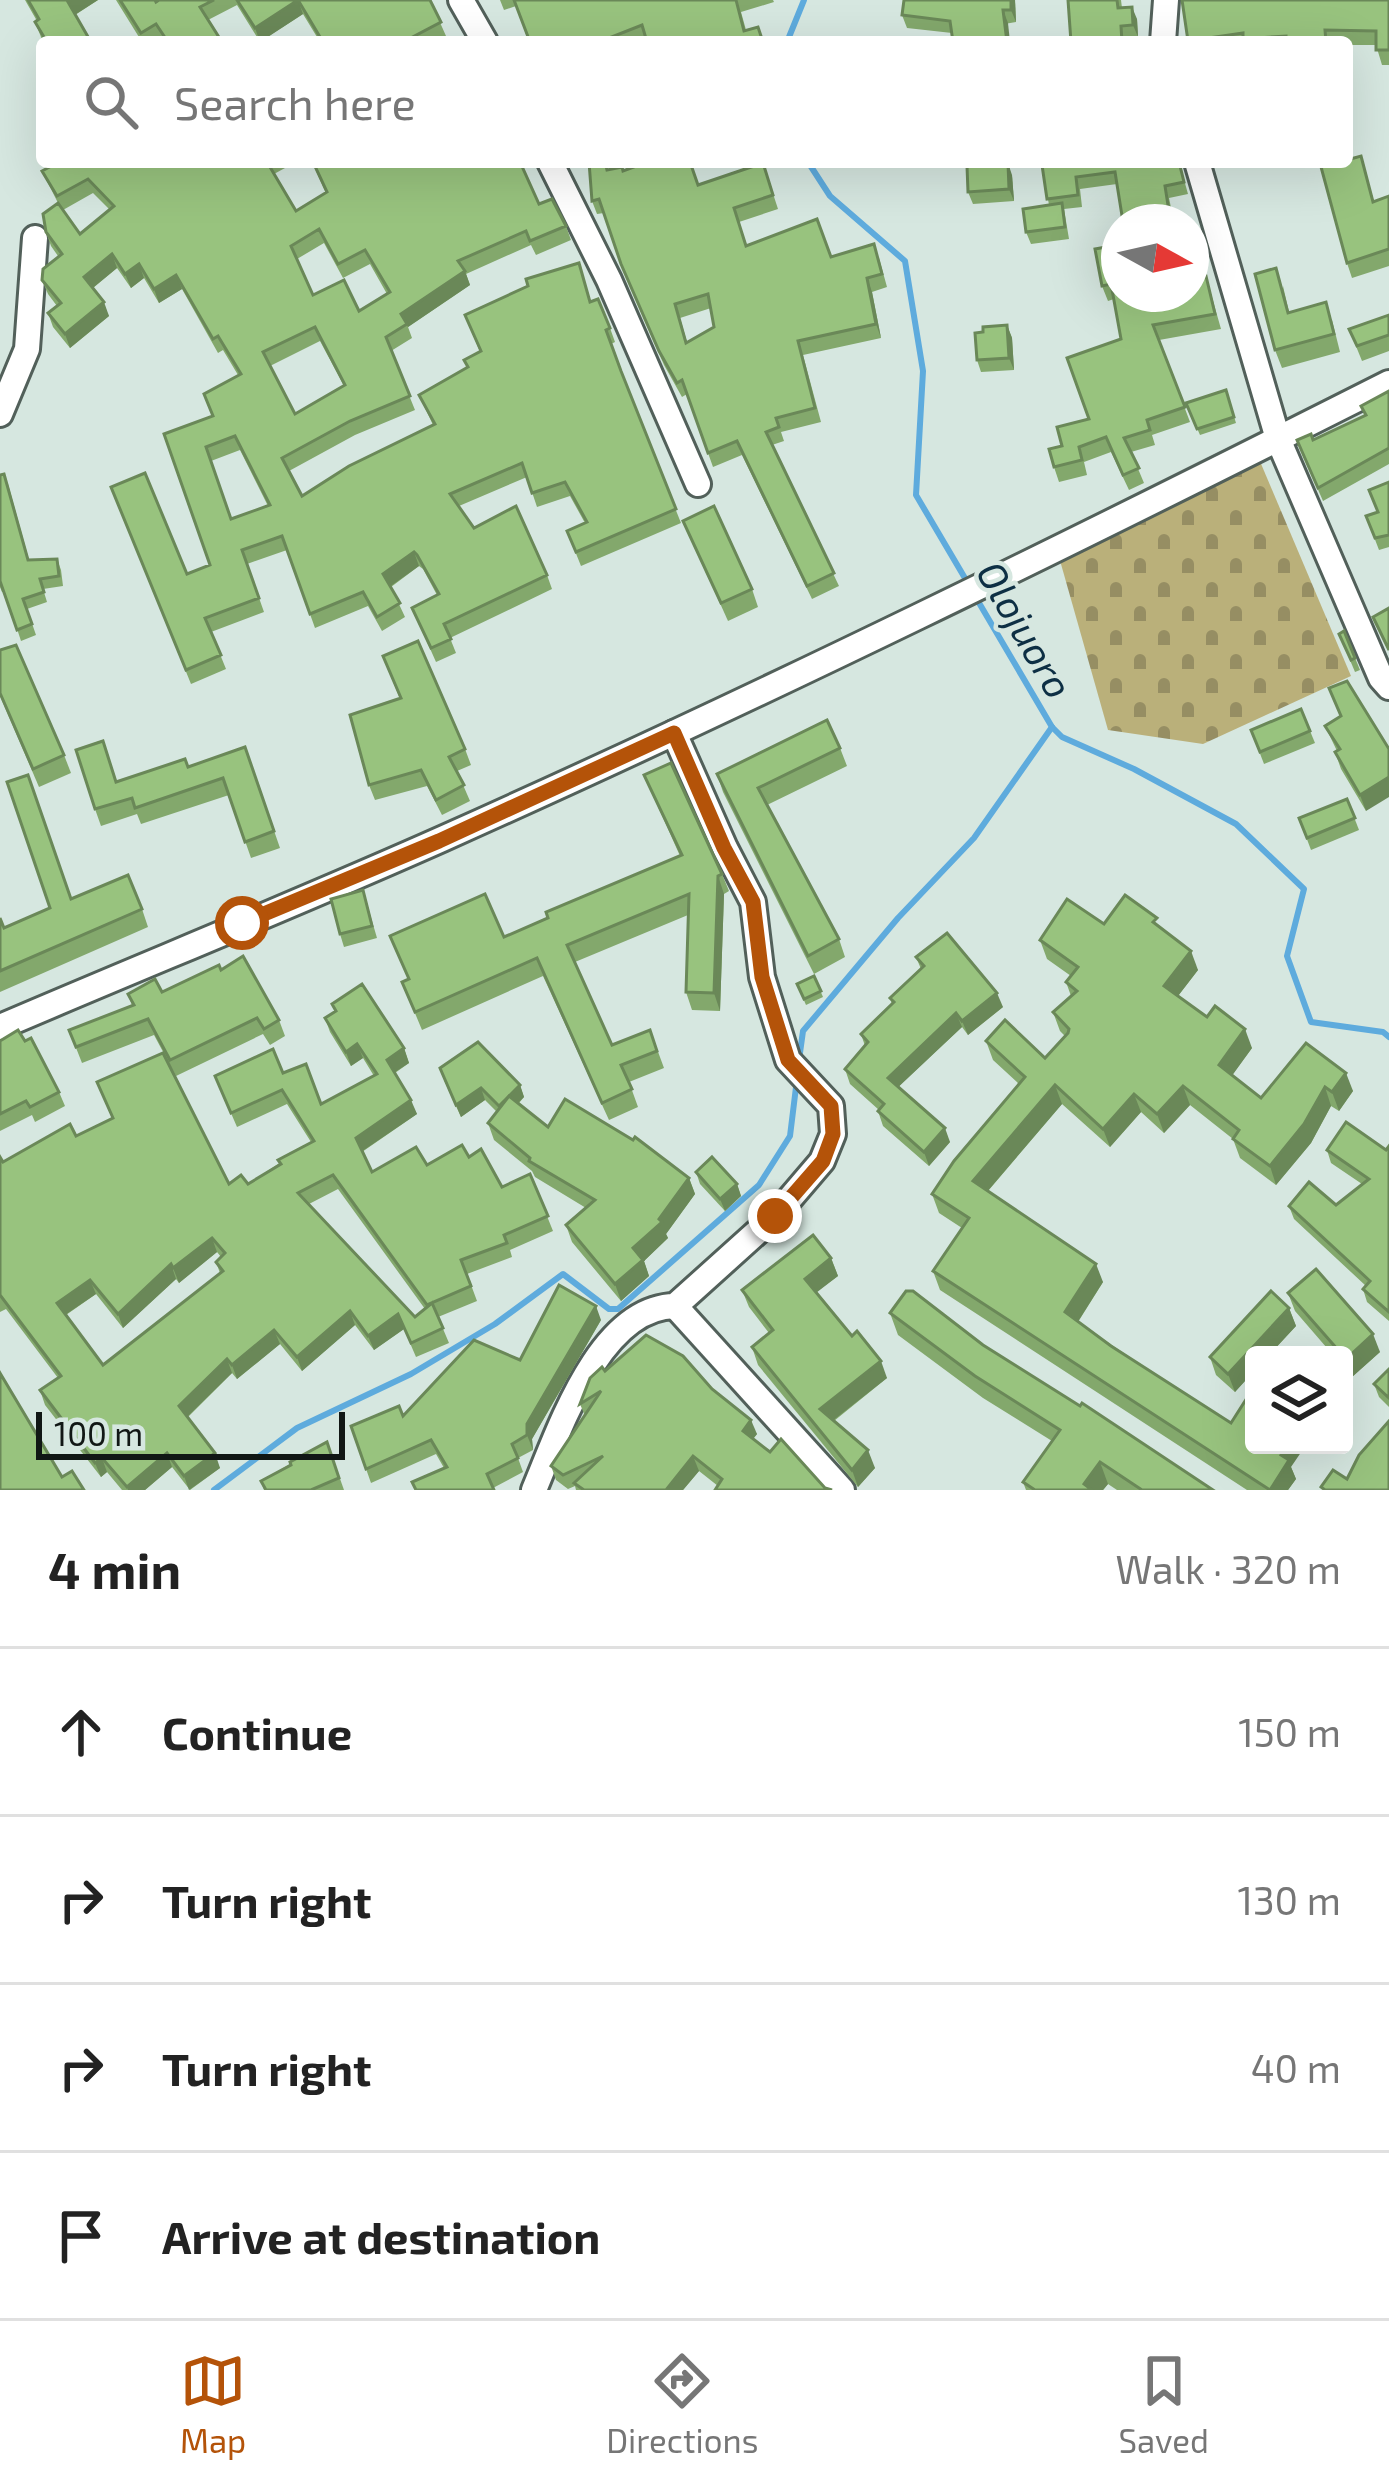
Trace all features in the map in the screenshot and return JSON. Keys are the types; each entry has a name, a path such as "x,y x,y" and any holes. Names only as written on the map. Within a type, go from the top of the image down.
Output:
{"street":[{"path":"461,0 482,36"},
{"path":"1163,36 1166,0"},
{"path":"553,168 609,280 698,484"},
{"path":"1199,168 1278,440 1381,678 1389,687"},
{"path":"0,414 27,349 35,238"},
{"path":"0,1028 439,841 674,733 968,594 1389,383"},
{"path":"534,1490 570,1402 603,1350 652,1306 675,1306 775,1216 823,1161 833,1134 831,1106 796,1070 762,977 753,902 674,733"},
{"path":"675,1306 842,1490"}],"green space":[{"path":"1259,459 1351,676 1203,744 1108,730 1059,557"}],"building":[{"path":"28,0 71,0 88,36 43,36 35,22 39,19"},
{"path":"120,0 214,0 200,7 218,36 164,36 156,24 141,33"},
{"path":"237,0 298,0 255,28"},
{"path":"298,0 430,0 441,22 414,36 319,36"},
{"path":"514,0 736,0 744,31 758,27 761,36 645,36 642,25 614,36 528,36"},
{"path":"904,0 1011,0 1011,10 1003,10 1006,36 952,36 950,21 902,15"},
{"path":"1068,0 1117,0 1118,8 1132,7 1133,25 1121,26 1122,36 1071,36"},
{"path":"1182,0 1389,0 1389,50 1376,50 1376,31 1325,30 1326,36 1187,36"},
{"path":"1361,156 1373,202 1389,196 1389,249 1347,263 1321,168 1353,168 1353,158"},
{"path":"48,168 271,168 296,211 327,192 316,168 523,168 539,204 552,199 566,226 530,241 526,231 458,261 465,271 401,314 407,324 386,337 410,396 350,421 282,458 302,496 349,466 435,424 419,395 468,367 464,360 481,351 465,315 528,286 526,279 579,263 590,302 598,299 610,328 606,330 676,509 576,552 567,531 587,522 565,482 532,493 522,463 450,494 474,528 516,506 547,575 444,624 451,639 431,648 412,608 439,594 414,552 383,574 400,603 377,617 363,592 310,614 282,536 242,550 259,598 205,618 221,655 186,670 111,487 145,473 187,574 210,565 164,434 213,416 204,394 241,374 218,336 213,339 176,275 154,289 139,264 125,274 112,254 84,277 104,302 65,334 48,313 61,303 42,280 43,269 62,254 46,232 43,214 58,203 80,234 114,206 88,179 57,196 42,171","holes":["319,229 338,264 365,250 390,292 359,311 344,280 313,295 291,246","315,327 345,385 295,414 263,352","235,436 270,505 231,519 206,447"]},
{"path":"589,168 692,168 698,185 748,168 765,168 773,195 734,208 746,246 817,219 831,257 874,244 882,274 867,278 876,324 798,341 815,408 776,418 779,427 766,432 834,573 807,586 737,441 708,453 682,380 677,383 659,351 621,264 599,199 592,201","holes":["708,294 714,327 686,343 675,304"]},
{"path":"967,168 1008,168 1009,189 968,192"},
{"path":"1042,168 1180,168 1184,182 1165,186 1168,204 1120,204 1115,172 1076,177 1078,195 1047,199"},
{"path":"1062,203 1065,227 1026,232 1023,209"},
{"path":"1101,248 1101,281 1095,249"},
{"path":"1276,268 1288,313 1326,302 1334,334 1275,350 1255,274"},
{"path":"1209,289 1215,314 1153,325 1185,407 1147,420 1150,430 1124,438 1139,468 1123,475 1106,437 1079,447 1082,460 1054,467 1049,449 1062,446 1057,427 1089,419 1067,358 1121,339 1116,312 1209,312"},
{"path":"1389,315 1389,335 1357,346 1349,329"},
{"path":"1007,325 1009,358 977,360 975,333 983,332 983,327"},
{"path":"1226,390 1234,417 1197,429 1186,403"},
{"path":"1389,391 1389,448 1318,488 1297,440 1311,434 1313,440 1366,415 1361,406"},
{"path":"4,474 28,560 57,559 59,576 40,579 44,592 23,599 32,624 17,630 0,581 0,475"},
{"path":"1389,482 1389,535 1375,538 1366,516 1378,512 1369,490"},
{"path":"714,506 752,589 721,603 683,521"},
{"path":"1389,608 1389,650 1373,617"},
{"path":"1344,631 1355,658 1351,660 1339,634"},
{"path":"418,641 465,749 449,757 464,785 436,800 421,770 369,785 350,715 401,698 383,656"},
{"path":"16,645 64,755 33,769 0,693 0,650"},
{"path":"1347,681 1389,749 1389,777 1360,795 1325,726 1341,716 1329,688"},
{"path":"1301,709 1310,731 1260,752 1251,730"},
{"path":"827,720 840,748 758,788 839,939 808,956 717,774"},
{"path":"103,741 116,782 185,759 188,767 245,747 274,831 245,842 223,778 135,808 132,798 95,809 76,750"},
{"path":"671,763 722,874 718,876 714,993 686,992 689,894 567,945 612,1045 650,1030 657,1051 621,1065 632,1089 602,1103 537,958 415,1012 402,982 409,979 390,936 485,894 504,937 548,918 546,912 682,855 644,775"},
{"path":"28,775 71,899 128,875 142,909 0,971 0,918 4,928 50,908 7,782"},
{"path":"1347,799 1355,818 1307,838 1299,818"},
{"path":"363,890 372,926 340,934 331,899"},
{"path":"1125,895 1191,951 1164,986 1207,1017 1215,1006 1245,1029 1219,1065 1261,1098 1306,1043 1346,1073 1332,1092 1325,1087 1304,1124 1270,1166 1233,1139 1239,1130 1183,1086 1157,1114 1134,1094 1103,1129 1055,1085 973,1181 1096,1264 1065,1312 1231,1423 1245,1401 1245,1454 1282,1454 1289,1460 1270,1490 933,1271 969,1218 932,1194 1025,1077 986,1041 1005,1020 1045,1058 1068,1033 1053,1012 1077,991 1066,982 1078,967 1040,940 1067,899 1104,924"},
{"path":"947,933 997,993 962,1021 956,1013 888,1078 945,1128 924,1152 878,1111 884,1104 845,1069 868,1042 861,1034 924,966 916,957"},
{"path":"243,956 279,1020 264,1029 257,1018 170,1060 148,1019 76,1047 69,1030 134,1005 128,994 155,979 162,992 219,965 221,970"},
{"path":"814,976 821,991 804,999 797,984"},
{"path":"362,984 404,1048 387,1060 411,1100 356,1138 372,1172 416,1147 427,1165 462,1145 469,1157 481,1149 502,1187 530,1174 548,1216 504,1235 507,1243 461,1260 471,1286 427,1305 333,1175 298,1193 415,1317 432,1303 443,1328 411,1343 398,1314 368,1336 350,1311 297,1357 274,1330 232,1365 227,1359 179,1406 215,1453 184,1476 167,1453 127,1487 102,1458 95,1463 40,1390 61,1376 0,1295 0,1157 3,1162 70,1124 76,1136 113,1118 97,1082 163,1053 229,1184 241,1175 248,1184 281,1164 278,1160 314,1141 282,1090 231,1113 215,1076 273,1049 283,1073 306,1064 321,1104 377,1074 357,1044 346,1052 325,1018 336,1011 332,1004","holes":["212,1238 225,1253 216,1262 223,1271 103,1365 57,1303 90,1280 118,1314 171,1264 173,1268"]},
{"path":"18,1030 25,1041 31,1038 59,1092 30,1107 26,1101 0,1114 0,1041"},
{"path":"478,1042 520,1085 499,1106 481,1088 456,1105 440,1068"},
{"path":"509,1096 548,1127 565,1099 635,1137 689,1178 659,1219 662,1222 633,1248 643,1260 615,1284 566,1225 595,1200 529,1161 488,1123"},
{"path":"1346,1122 1386,1150 1389,1146 1389,1312 1363,1289 1370,1281 1289,1206 1309,1182 1336,1205 1369,1179 1327,1150"},
{"path":"712,1157 737,1184 720,1199 696,1172"},
{"path":"813,1235 831,1258 805,1279 852,1336 857,1331 881,1361 820,1409 868,1450 852,1470 752,1347 773,1330 742,1290"},
{"path":"1316,1269 1373,1334 1353,1353 1353,1346 1335,1346 1288,1293"},
{"path":"559,1285 596,1306 527,1424 527,1435 512,1444 518,1458 487,1474 494,1490 416,1490 412,1482 447,1467 431,1440 366,1469 351,1426 399,1406 403,1416 474,1340 520,1360"},
{"path":"906,1291 913,1291 983,1345 1082,1403 1213,1490 1142,1490 1100,1462 1084,1484 1092,1490 1035,1490 1023,1482 1060,1430 975,1376 890,1313"},
{"path":"1271,1291 1289,1308 1254,1346 1245,1346 1245,1356 1228,1374 1210,1357"},
{"path":"646,1335 683,1356 712,1389 751,1420 743,1431 770,1452 781,1439 832,1490 715,1490 722,1479 693,1456 666,1490 584,1490 574,1483 603,1456 563,1475 551,1466 601,1391 580,1404 590,1378"},
{"path":"1389,1369 1389,1398 1374,1384"},
{"path":"0,1373 62,1477 72,1471 84,1490 0,1490"},
{"path":"1389,1421 1389,1490 1321,1487 1333,1470 1347,1479 1359,1455"},
{"path":"327,1442 339,1478 311,1490 266,1490 261,1481"}],"waterway":[{"name":"Olojuoro","path":"789,36 804,0"},
{"name":"Olojuoro","path":"812,168 830,196 905,261 923,371 916,495 969,585"},
{"name":"Olojuoro","path":"975,596 1062,737 1236,824 1304,889 1287,956 1311,1022 1383,1032 1389,1037"},
{"path":"799,1060 803,1031 898,918 974,838 1052,727"},
{"path":"214,1490 297,1428 411,1374 495,1324 563,1274 609,1309 618,1309 759,1185 790,1136 797,1079"}],"route":[{"path":"242,923 439,841 674,733 753,902 762,977 788,1060 831,1106 833,1134 823,1161 775,1216"}]}
